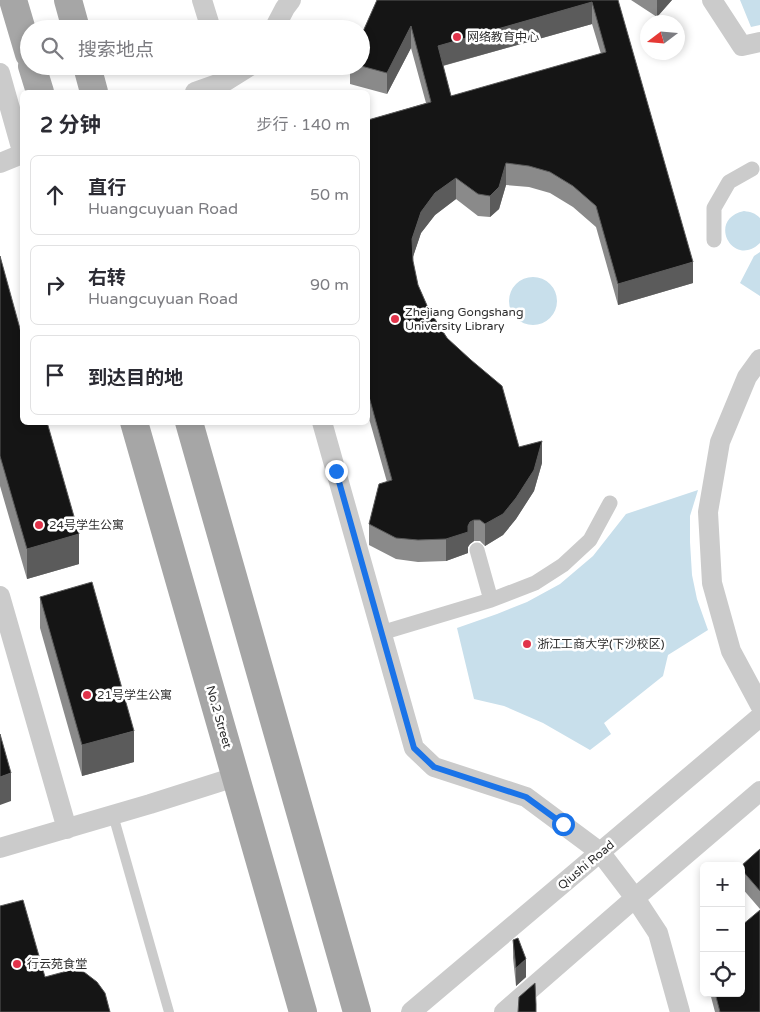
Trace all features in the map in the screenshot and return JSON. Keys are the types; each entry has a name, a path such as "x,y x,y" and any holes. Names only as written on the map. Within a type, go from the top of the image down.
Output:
{"main road":[{"path":"13,0 20,24"},
{"path":"68,0 74,20"},
{"path":"35,75 39,90"},
{"path":"89,75 93,90"},
{"name":"No.2 Street","path":"135,425 303,1012"},
{"path":"189,425 357,1012"}],"street":[{"path":"202,0 208,20"},
{"path":"279,20 291,0"},
{"path":"712,0 742,46 760,42"},
{"path":"0,73 20,146"},
{"path":"200,90 226,80"},
{"path":"0,163 20,154"},
{"path":"714,240 714,208 729,182 752,169"},
{"path":"760,359 747,377 720,442 708,512 712,583 731,651 760,705"},
{"path":"323,425 414,748 434,767 526,797 600,852 635,898 658,933 680,1012"},
{"path":"381,633 491,600 535,583 563,565 590,540 610,503"},
{"path":"477,550 491,600"},
{"path":"0,596 4,623 67,829"},
{"name":"Qiushi Road","path":"412,1012 760,717"},
{"path":"0,848 236,777"},
{"path":"504,1012 760,791"}],"lane":[{"path":"113,815 169,1012"}],"water":[{"path":"740,0 760,0 760,25 751,27"},
{"path":"744,211 753,213 760,218 760,243 750,249 741,250 733,246 728,240 725,231 727,223 733,216"},
{"path":"760,252 760,296 740,283 754,256"},
{"path":"533,277 542,279 550,284 555,292 557,301 555,310 550,318 542,323 533,325 524,323 516,318 511,310 509,301 511,292 516,284 524,279"},
{"path":"698,490 690,516 692,575 697,599 708,630 668,655 663,676 604,723 611,734 590,750 543,723 504,706 474,699 457,628 527,602 560,584 593,556 626,514"}],"building":[{"name":"Zhejiang Gongshang University Library","path":"377,0 618,0 693,262 618,284 596,206 573,186 550,172 529,166 506,163 499,187 490,196 478,194 456,178 435,193 421,212 412,239 413,261 418,285 429,310 447,338 502,386 519,447 542,441 534,470 503,514 485,524 480,520 474,520 468,526 468,532 446,539 418,540 396,538 369,524 379,484 392,480 370,400 370,119 431,102 411,26 387,73 370,68 370,20 368,20","holes":["592,2 606,52 451,96 438,46"]},
{"name":"24号学生公寓","path":"0,256 20,329 20,425 48,425 79,534 27,549 0,456"},
{"name":"21号学生公寓","path":"92,582 134,731 82,745 40,597"},
{"path":"0,734 11,773 0,777"},
{"path":"760,849 760,891 745,874 745,862"},
{"path":"23,900 45,977 71,970 84,972 97,982 105,993 110,1012 0,1012 0,906"},
{"path":"760,910 760,1012 720,1012 716,997 745,997 745,923"},
{"path":"518,938 526,959 516,968 513,940"},
{"path":"535,983 536,1012 518,1012 519,997"}],"place":[{"name":"网络教育中心","path":"457,37"},
{"name":"Zhejiang Gongshang University Library","path":"395,319"},
{"name":"24号学生公寓","path":"39,525"},
{"name":"浙江工商大学(下沙校区)","path":"527,644"},
{"name":"21号学生公寓","path":"87,695"},
{"name":"行云苑食堂","path":"17,964"}],"route":[{"path":"336,471 414,748 434,767 526,797 563,824"}]}
